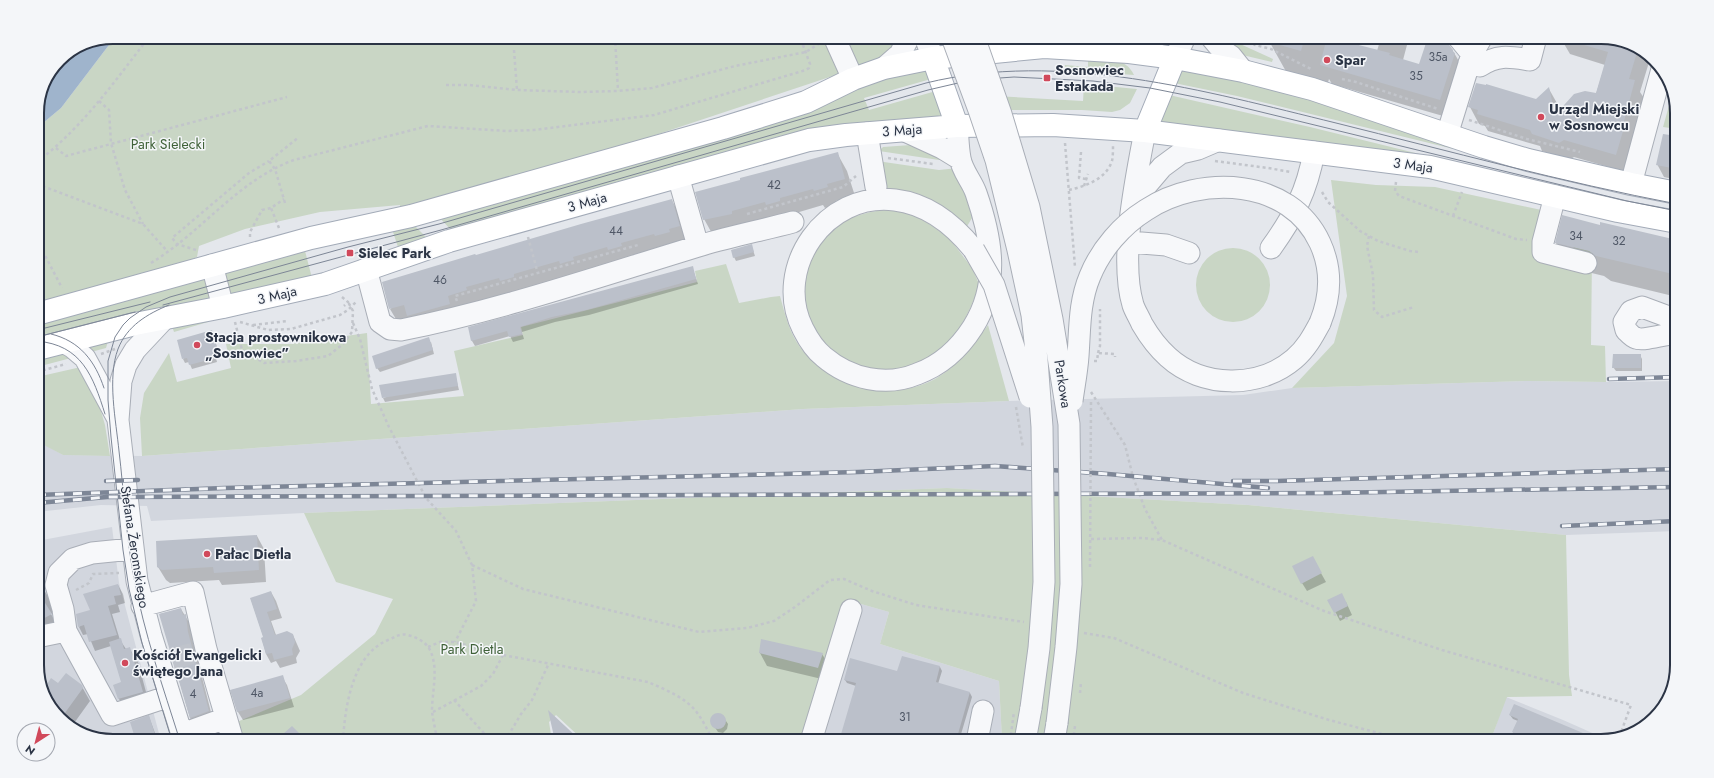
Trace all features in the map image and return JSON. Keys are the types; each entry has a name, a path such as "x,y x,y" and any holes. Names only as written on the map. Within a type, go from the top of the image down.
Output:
{"main road":[{"path":"44,312 206,258 310,238 411,216 723,128 806,102 853,79 884,68 934,58 1044,47 1130,52 1175,58 1243,71 1312,90 1528,160 1630,184 1670,192"},
{"path":"934,58 957,126"},
{"path":"1145,131 1175,58"},
{"name":"3 Maja","path":"44,347 165,318 229,317 325,284 368,276 449,241 678,176 809,140 905,130 957,126 1052,125 1145,131 1430,166 1618,211 1670,221"}],"street":[{"path":"837,44 853,79"},
{"path":"884,68 900,54 905,44"},
{"path":"928,44 934,58"},
{"name":"Parkowa","path":"955,44 996,160 1032,315 1037,360 1042,427 1044,582 1038,648 1026,734"},
{"name":"Parkowa","path":"977,44 1002,114 1029,207 1052,319 1069,424 1071,584 1066,647 1055,734"},
{"path":"1036,44 1044,47"},
{"path":"1130,52 1144,44"},
{"path":"1175,58 1182,44"},
{"path":"1217,44 1222,50 1231,56 1243,71"},
{"path":"1466,44 1474,51 1480,66 1490,59 1504,56 1530,60 1534,44"},
{"path":"1447,135 1474,51"},
{"path":"1630,184 1660,77"},
{"path":"957,126 960,159 976,192 990,244 991,257 990,285 983,308 968,336 951,355 929,370 906,379 868,379 854,375 831,363 814,346 799,321 795,309 794,284 799,261 804,248 820,226 843,210 856,204 881,199 908,203 922,207 934,213 955,229 974,250 981,262 998,296 1030,397 1042,427"},
{"path":"905,130 942,148 960,159"},
{"path":"1069,424 1078,356 1081,309 1090,275 1102,253 1117,234 1146,209 1169,198 1204,188 1241,188 1276,198 1296,211 1312,228 1323,251 1327,264 1329,288 1328,299 1320,323 1300,354 1288,364 1270,373 1247,380 1222,380 1199,375 1187,370 1168,358 1151,338 1145,328 1134,306 1128,283 1129,242 1134,200 1145,131"},
{"path":"867,133 876,187"},
{"path":"1134,200 1162,167 1181,153 1198,149 1219,140"},
{"path":"1271,248 1289,223 1306,187 1316,181 1314,152"},
{"path":"678,176 698,246"},
{"path":"1555,196 1542,242 1543,252 1586,263"},
{"path":"368,276 380,322 390,329 401,330 496,306 698,246 793,222"},
{"path":"1129,242 1166,245 1189,253"},
{"path":"206,258 229,317"},
{"path":"1670,317 1642,307 1631,311 1624,322 1626,330 1634,338 1643,339 1670,334"},
{"name":"Stefana Żeromskiego","path":"165,318 135,350 126,365 120,381 118,420 132,548 142,606 165,661 170,696 182,734"},
{"name":"Stefana Żeromskiego","path":"63,342 72,347 85,358 118,420"},
{"path":"132,548 92,553 73,559 59,573 56,585 64,609 66,631 112,715 170,696"},
{"path":"142,606 193,592 200,651 231,734"},
{"path":"813,734 851,610"},
{"path":"44,635 66,631"},
{"path":"978,734 983,712"},
{"path":"192,734 226,718"}],"path":[{"path":"44,157 56,148 99,102 144,44"},
{"path":"615,44 618,91"},
{"path":"148,264 177,244 248,186 275,169 294,160 423,127 441,126 507,131 534,130 661,113 806,70 809,68 810,64 803,44"},
{"path":"1255,44 1263,47"},
{"path":"514,50 517,90"},
{"path":"446,85 469,85 517,90 618,91 652,88 735,66 806,52"},
{"path":"56,148 66,156 276,101 287,96"},
{"path":"99,102 109,110 111,144 125,190 143,224 167,251"},
{"path":"206,258 177,244 172,238 249,173 269,161 299,137"},
{"path":"1069,140 1065,140 1075,273"},
{"path":"1069,190 1084,186 1105,174 1112,161 1114,145 1107,144"},
{"path":"1081,152 1079,178 1086,179"},
{"path":"871,155 936,164 960,159"},
{"path":"269,161 275,169 285,203"},
{"path":"1212,161 1316,181 1328,202 1360,231 1378,241 1410,251 1419,252"},
{"path":"1084,186 1088,174"},
{"path":"1396,182 1395,191 1400,196 1516,239"},
{"path":"44,187 143,224"},
{"path":"1453,216 1463,189"},
{"path":"250,238 250,232 262,210 271,208 284,198"},
{"path":"271,208 279,228"},
{"path":"532,233 527,235 538,274"},
{"path":"1369,236 1367,246 1373,275 1374,310 1382,317 1414,307"},
{"path":"44,253 62,288"},
{"path":"229,317 268,330 291,329 332,318 344,313 351,307 368,276"},
{"path":"56,290 69,286"},
{"path":"229,317 242,350 264,364 296,361 328,356 343,344 352,332 354,323 354,311 348,302"},
{"path":"1097,361 1100,346 1100,314 1098,306"},
{"path":"252,325 256,318"},
{"path":"252,325 288,321"},
{"path":"354,323 360,339 372,390 390,427 426,498 456,531 472,565 476,600 455,642"},
{"path":"1098,353 1115,354 1115,358"},
{"path":"1096,400 1125,445 1133,477 1145,509 1162,540"},
{"path":"1015,401 1025,455"},
{"path":"1091,539 1142,538 1162,540 1324,611 1442,650 1631,706 1622,730"},
{"path":"472,565 523,589 699,632 747,628 774,621"},
{"path":"60,599 89,583 93,574 120,573"},
{"path":"916,605 1031,623"},
{"path":"1025,616 1025,624"},
{"path":"1076,631 1114,638 1243,693 1378,734"},
{"path":"343,734 350,689 368,655 381,643 402,634 416,637 428,647 431,652 434,672 432,712 436,734"},
{"path":"428,647 440,642 455,642 503,655 648,682 669,691 689,704 698,714 710,734"},
{"path":"432,712 481,686 493,674 503,655"},
{"path":"509,734 521,714 532,700 549,663"},
{"path":"454,700 485,734"},
{"path":"1011,734 1014,708"}],"shaded area":[{"path":"1528,381 1670,381 1670,531 1566,535 1248,505 947,488 304,513 151,521 147,506 101,505 44,511 44,444 63,455 142,456 803,409 1009,401 1243,395 1292,388"},
{"path":"112,527 119,583 159,734 113,734 100,733 87,729 68,717 51,696 44,670 44,540"},
{"path":"847,600 889,612 880,644 999,681 1002,734 802,734 835,626"},
{"path":"1506,697 1595,734 1493,734"}],"green space":[{"name":"Park Sielecki","path":"109,44 113,44 896,44 875,62 571,163 400,211 400,205 320,212 245,229 199,246 197,257 181,264 89,288 44,302 44,122 61,108"},
{"path":"1230,44 1240,44 1273,59 1272,62 1238,54"},
{"path":"1088,57 1121,62 1130,69 1134,75 1064,70 1065,65 1088,67"},
{"path":"927,66 931,79 864,98 869,110 936,91 944,119 451,230 439,217 856,85"},
{"path":"1180,67 1303,94 1474,154 1237,96 1174,83"},
{"path":"1084,84 1137,89 1130,103 1120,110 1112,112 1082,110 984,110 978,95 1083,101"},
{"path":"1169,95 1310,127 1460,164 1160,123"},
{"path":"1669,104 1670,128 1663,127"},
{"path":"911,145 947,158 939,160 879,151 883,147"},
{"path":"877,161 939,170 958,168 972,218 966,228 882,190"},
{"path":"1331,180 1376,185 1435,187 1560,214 1551,250 1572,255 1574,246 1594,251 1592,256 1591,345 1605,346 1606,382 1528,381 1292,388 1334,343 1347,296"},
{"path":"887,209 912,214 931,225 950,239 972,268 979,284 967,316 947,344 926,360 895,371 877,370 860,366 838,355 821,340 810,321 805,300 806,278 812,257 825,238 848,219"},
{"path":"412,223 426,237 424,240 398,247 392,229"},
{"path":"304,247 312,278 229,297 223,268"},
{"path":"1233,248 1247,251 1259,259 1267,271 1270,285 1267,299 1259,311 1247,319 1233,322 1219,319 1207,311 1199,299 1196,285 1199,271 1207,259 1219,251"},
{"path":"726,264 739,303 780,296 788,323 800,347 827,373 862,387 880,390 899,390 918,386 935,379 958,362 971,348 988,325 1009,401 803,409 142,456 140,418 144,393 169,353 177,382 231,368 226,344 290,344 367,333 371,404 464,396 454,351 523,335 521,327 697,282 695,271"},
{"path":"199,277 205,279 211,298 210,300 44,338 44,320"},
{"path":"204,319 208,322 174,332 172,326"},
{"path":"108,341 106,348 91,352 85,345"},
{"path":"59,351 71,358 44,365 44,355"},
{"path":"81,367 96,394 105,425 110,456 63,455 44,445 44,375"},
{"name":"Park Dietla","path":"947,488 1248,505 1566,535 1569,675 1572,696 1507,697 1493,734 1002,734 999,681 880,644 889,612 847,600 835,626 802,734 576,734 556,715 549,722 551,734 236,734 232,724 301,695 375,634 393,599 336,582 304,513"}],"water":[{"path":"109,44 61,108 44,122 46,95 53,79 61,68 78,53 91,48"}],"building":[{"path":"1276,44 1303,44 1301,51"},
{"path":"1325,44 1355,44 1390,53 1389,55 1419,64 1426,44 1448,44 1455,53 1440,100 1320,65"},
{"name":"Urząd Miejski w Sosnowcu","path":"1581,44 1614,45 1637,53 1629,79 1635,80 1624,121 1626,121 1616,155 1564,140 1559,143 1532,134 1530,130 1477,114 1478,110 1468,107 1476,83 1486,84 1536,99 1549,87 1555,115 1574,94 1585,91 1596,93 1608,52"},
{"path":"1663,134 1670,135 1670,168 1656,165"},
{"path":"838,152 845,179 827,184 828,187 814,191 813,189 780,198 780,201 766,205 765,202 732,211 732,214 703,220 695,192 740,180 740,178"},
{"path":"672,199 680,226 669,229 670,232 655,236 654,234 621,243 622,246 608,250 607,247 573,257 574,260 560,264 559,261 514,274 514,277 500,281 499,278 466,287 467,290 448,296 450,304 407,316 404,305 389,309 382,282 475,254 476,255"},
{"path":"1562,215 1600,225 1600,222 1670,238 1670,273 1596,256 1589,251 1555,243"},
{"path":"752,244 754,252 733,258 731,250"},
{"path":"693,266 696,279 586,310 552,317 520,327 522,334 509,337 507,331 471,341 468,327"},
{"name":"Stacja prostownikowa „Sosnowiec”","path":"212,330 217,349 214,350 216,358 189,365 187,358 182,359 177,340"},
{"path":"429,337 433,350 376,369 372,356"},
{"path":"1613,354 1641,354 1641,368 1612,368"},
{"path":"456,373 458,386 382,398 379,385"},
{"name":"Pałac Dietla","path":"257,535 259,570 214,573 213,567 162,570 157,567 156,541"},
{"path":"1313,556 1322,573 1301,584 1292,566"},
{"path":"118,584 121,595 114,596 116,604 108,606 117,635 89,642 84,625 78,627 76,614 90,610 83,594"},
{"path":"271,591 277,609 267,612 275,635 287,631 293,634 295,642 292,649 293,655 274,660 272,653 266,654 261,638 263,637 250,598"},
{"path":"1342,593 1348,606 1334,613 1327,600"},
{"path":"44,601 52,614 44,618"},
{"path":"181,608 183,615 186,614 188,632 209,711 190,718 159,614"},
{"name":"Kościół Ewangelicki świętego Jana","path":"121,638 124,649 130,647 143,692 118,699 113,685 121,682 109,642"},
{"path":"761,639 823,653 818,668 759,653"},
{"path":"902,656 940,666 936,682 970,692 958,734 841,734 856,683 844,680 850,658 897,671"},
{"path":"66,673 82,685 83,688 65,714 51,696 47,684 51,678 58,683"},
{"path":"283,675 290,698 237,712 230,690"},
{"path":"1514,704 1585,734 1517,734 1512,732 1518,719 1509,715"},
{"path":"548,710 574,734 553,734"},
{"path":"718,713 725,718 726,721 721,728 718,729 711,724 710,721 715,714"},
{"path":"149,715 155,734 134,734 130,722"},
{"path":"292,726 300,734 283,734"}],"tunnel":[{"path":"172,659 194,653"}],"tram line":[{"path":"170,734 142,643 129,589 123,550 111,437 108,400 108,361 115,337 123,325 146,307 170,297 348,247 439,224 926,83 977,74 1029,71 1081,73 1132,79 1184,88 1286,111 1548,176 1670,203"},
{"path":"163,305 441,230 928,90 971,80 1014,77 1093,81 1150,88 1220,102 1627,201 1670,210"},
{"path":"44,328 150,302"},
{"path":"169,305 153,312 132,327 122,341 118,349 113,373 113,400 131,562 138,599 148,640 178,734"},
{"path":"44,335 135,312"},
{"path":"51,334 70,342 85,354 96,369 104,388"},
{"path":"44,342 65,349 75,356 83,365 96,387 105,414"}],"railway":[{"path":"1609,379 1670,377"},
{"path":"44,495 225,488 858,472 995,466 1268,488"},
{"path":"1233,481 1670,469"},
{"path":"106,481 138,480"},
{"path":"44,502 107,497 1328,493 1670,487"},
{"path":"1562,526 1670,521"}],"place":[{"name":"Spar","path":"1327,60"},
{"name":"Sosnowiec Estakada","path":"1047,78"},
{"name":"Urząd Miejski w Sosnowcu","path":"1541,117"},
{"name":"Sielec Park","path":"350,253"},
{"name":"Stacja prostownikowa „Sosnowiec”","path":"197,345"},
{"name":"Pałac Dietla","path":"207,554"},
{"name":"Kościół Ewangelicki świętego Jana","path":"125,663"}]}
